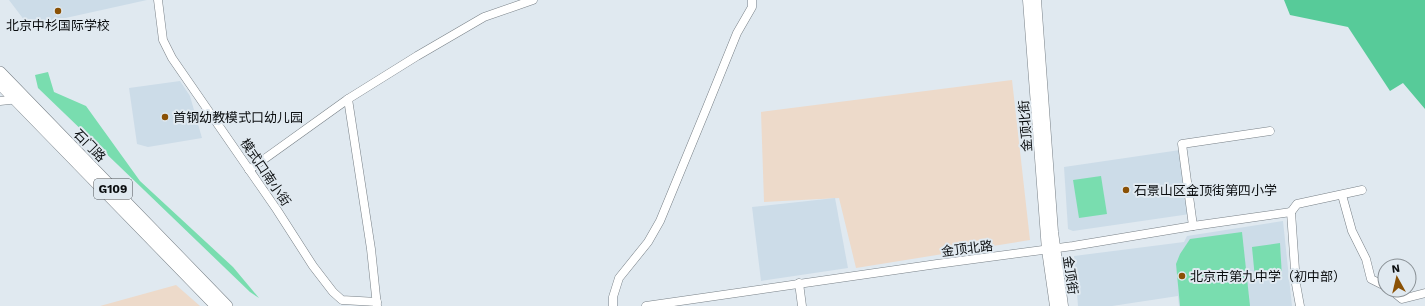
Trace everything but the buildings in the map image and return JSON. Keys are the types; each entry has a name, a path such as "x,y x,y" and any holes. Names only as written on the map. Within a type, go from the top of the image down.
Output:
{"highway":[{"name":"石门路","path":"0,72 19,99 216,306"},
{"name":"石门路","path":"0,84 19,99 227,306"}],"main road":[{"name":"金顶北街","path":"1028,0 1051,249"},
{"name":"金顶北街","path":"1036,0 1051,249"},
{"name":"金顶街","path":"1051,249 1055,306"},
{"name":"金顶街","path":"1051,249 1063,306"}],"street":[{"name":"模式口南小街","path":"158,0 163,40 172,58 314,266 333,292 342,300 377,304"},
{"path":"249,170 348,99 417,56 484,17 533,0"},
{"path":"613,306 613,298 619,278 648,242 660,220 736,33 752,7 752,0"},
{"path":"0,102 19,99"},
{"path":"348,99 371,249 377,304"},
{"path":"1193,226 1182,144 1270,131"},
{"path":"1300,306 1296,284 1291,212 1297,204 1362,190"},
{"path":"1342,195 1352,231 1366,259 1371,278 1377,281"},
{"name":"金顶北路","path":"646,306 799,283 1051,249 1291,212"},
{"path":"799,283 802,306"},
{"path":"1404,303 1425,293"}],"shaded area":[{"name":"北京中杉国际学校","path":"9,0 147,0 52,21 31,29"},
{"path":"1012,80 1030,240 856,268 839,198 764,202 761,112"},
{"name":"首钢幼教模式口幼儿园","path":"180,81 190,96 202,138 148,147 137,144 129,88"},
{"name":"石景山区金顶街第四小学","path":"1180,150 1190,214 1073,231 1068,229 1064,167"},
{"path":"835,198 848,268 761,281 752,207"},
{"name":"北京市第九中学（初中部）","path":"1283,221 1292,306 1179,306 1178,296 1112,306 1078,306 1074,256 1184,242 1187,236"},
{"path":"176,285 200,306 100,306"}],"green space":[{"path":"1284,0 1425,0 1425,109 1403,83 1390,91 1348,27 1290,15"},
{"path":"48,72 54,92 86,106 140,181 233,267 259,298 250,292 38,88 35,75"},
{"path":"1101,176 1107,214 1079,218 1073,180"},
{"path":"1242,232 1250,306 1180,306 1176,264 1180,254 1190,239"},
{"path":"1280,243 1282,277 1255,279 1252,247"}],"place":[{"name":"北京中杉国际学校","path":"58,11"},
{"name":"首钢幼教模式口幼儿园","path":"165,117"},
{"name":"石景山区金顶街第四小学","path":"1126,190"},
{"name":"北京市第九中学（初中部）","path":"1182,276"}]}
